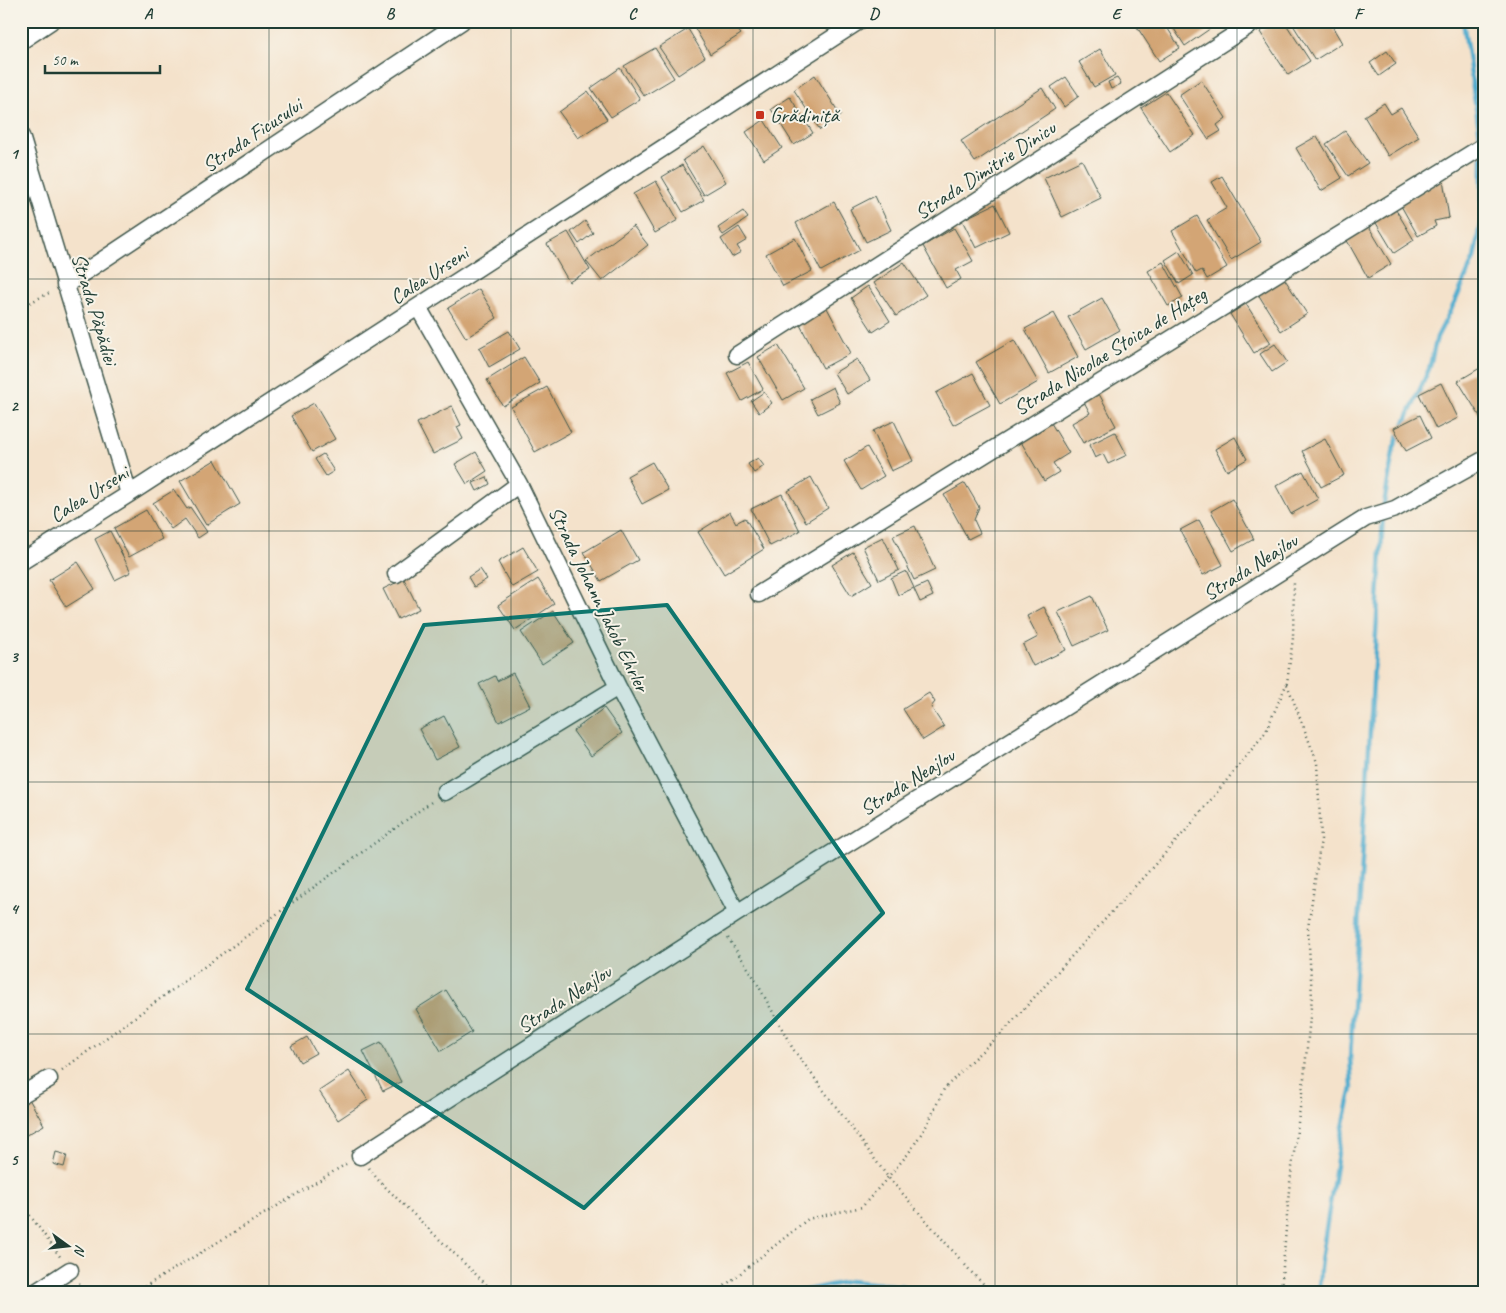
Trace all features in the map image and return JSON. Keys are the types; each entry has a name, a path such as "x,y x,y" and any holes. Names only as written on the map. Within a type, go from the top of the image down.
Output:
{"street":[{"path":"21,41 51,21"},
{"name":"Strada Ficusului","path":"66,285 462,21"},
{"name":"Strada Dimitrie Dinicu","path":"737,355 1256,21"},
{"name":"Calea Urseni","path":"21,562 418,308 849,24"},
{"name":"Strada Păpădiei","path":"21,136 129,494"},
{"name":"Strada Nicolae Stoica de Hațeg","path":"759,594 1485,145"},
{"name":"Strada Johann Jakob Ehrler","path":"418,308 518,484 618,687 737,913"},
{"name":"Strada Neajlov","path":"360,1156 719,924 1366,518 1394,509 1485,459"},
{"path":"396,574 518,484"},
{"path":"445,792 618,687"},
{"path":"21,1095 49,1079"},
{"path":"36,1292 70,1270"}],"path":[{"path":"21,307 66,285"},
{"path":"717,1292 808,1219 862,1207 913,1147 927,1125 944,1089 972,1060 1002,1034 1188,828 1260,741 1287,683 1293,638 1295,563"},
{"path":"1281,1292 1289,1190 1304,1078 1312,997 1308,928 1321,839 1317,762 1287,683"},
{"path":"49,1079 445,792"},
{"path":"719,924 752,974 793,1049 888,1177 973,1274 992,1292"},
{"path":"136,1292 360,1156 378,1180 494,1292"},
{"path":"21,1203 85,1292"}],"highlighted area":[{"path":"667,605 883,913 584,1208 247,989 424,625"}],"building":[{"path":"698,21 730,21 741,34 710,54 693,25"},
{"path":"737,21 761,21 746,31"},
{"path":"1146,21 1163,21 1180,48 1159,61 1137,27"},
{"path":"1169,21 1210,21 1214,26 1185,46"},
{"path":"1276,21 1284,21 1310,61 1288,75 1260,32"},
{"path":"1298,21 1329,21 1342,43 1315,60 1293,25"},
{"path":"688,29 705,57 678,75 659,47"},
{"path":"655,48 674,78 644,96 624,66"},
{"path":"1100,49 1115,75 1094,87 1079,62"},
{"path":"1387,51 1396,64 1379,76 1370,63"},
{"path":"620,68 640,99 611,117 591,88"},
{"path":"815,75 841,116 820,130 794,90"},
{"path":"1066,77 1079,96 1064,107 1051,87"},
{"path":"1117,78 1121,84 1111,89 1108,82"},
{"path":"1201,80 1226,118 1217,125 1221,131 1208,139 1179,95"},
{"path":"1042,88 1055,109 975,162 961,141"},
{"path":"588,91 607,119 578,138 559,112"},
{"path":"1166,92 1195,135 1170,152 1141,108"},
{"path":"790,97 813,133 794,145 771,109"},
{"path":"1384,103 1391,114 1401,108 1419,137 1388,156 1364,116"},
{"path":"764,120 782,148 764,160 746,132"},
{"path":"1345,131 1368,163 1348,176 1326,144"},
{"path":"1317,136 1342,178 1321,191 1296,148"},
{"path":"704,146 726,182 704,195 683,160"},
{"path":"1082,160 1101,198 1062,217 1044,178"},
{"path":"682,165 704,200 683,212 662,177"},
{"path":"1222,176 1261,242 1231,260 1207,220 1227,208 1212,182"},
{"path":"1443,179 1449,218 1434,221 1436,226 1418,236 1400,204"},
{"path":"656,181 678,220 655,233 633,194"},
{"path":"875,196 891,230 866,242 850,209"},
{"path":"834,202 860,250 821,271 796,223"},
{"path":"995,204 1009,232 976,248 962,220"},
{"path":"1393,205 1414,240 1394,253 1373,218"},
{"path":"743,211 748,218 723,235 718,228"},
{"path":"1197,216 1227,267 1207,279 1202,270 1196,273 1172,231"},
{"path":"585,221 593,233 579,244 571,232"},
{"path":"1367,224 1391,264 1368,278 1345,237"},
{"path":"633,226 648,245 602,281 586,261"},
{"path":"739,227 747,240 737,246 741,252 732,257 721,239"},
{"path":"954,228 973,261 956,270 961,279 946,288 923,246"},
{"path":"568,232 590,270 569,282 547,244"},
{"path":"795,238 812,271 783,286 766,254"},
{"path":"1179,251 1193,275 1179,284 1165,260"},
{"path":"904,262 926,295 896,316 874,283"},
{"path":"1163,262 1183,298 1168,306 1148,271"},
{"path":"1284,278 1307,314 1281,331 1258,294"},
{"path":"868,286 890,321 873,332 851,298"},
{"path":"479,289 497,318 466,338 448,308"},
{"path":"1102,298 1120,330 1086,349 1068,317"},
{"path":"1246,304 1271,343 1254,353 1230,314"},
{"path":"827,308 851,353 823,368 799,323"},
{"path":"1054,313 1078,357 1049,373 1025,329"},
{"path":"509,331 520,349 489,367 479,348"},
{"path":"1014,340 1038,382 1000,404 976,362"},
{"path":"1275,344 1287,362 1272,372 1260,354"},
{"path":"778,345 804,388 783,400 758,357"},
{"path":"524,357 540,383 503,406 487,380"},
{"path":"857,359 870,380 847,394 834,373"},
{"path":"748,362 763,389 742,401 727,373"},
{"path":"1485,365 1485,415 1481,418 1458,381"},
{"path":"973,373 990,405 953,425 936,393"},
{"path":"1441,383 1458,418 1436,429 1419,394"},
{"path":"547,387 571,432 535,452 511,407"},
{"path":"833,387 840,403 818,414 810,399"},
{"path":"764,392 772,403 759,413 751,401"},
{"path":"1098,392 1116,426 1083,443 1072,423 1090,413 1083,400"},
{"path":"314,403 335,439 312,452 291,416"},
{"path":"452,406 461,425 457,427 463,439 433,454 417,423"},
{"path":"1420,415 1431,438 1406,451 1394,428"},
{"path":"894,421 913,461 891,471 873,431"},
{"path":"1051,423 1069,453 1053,463 1059,472 1044,481 1021,442"},
{"path":"1115,432 1127,455 1108,464 1103,454 1095,458 1089,445"},
{"path":"1235,437 1247,459 1227,471 1215,449"},
{"path":"1325,439 1344,475 1321,487 1302,451"},
{"path":"867,447 884,476 861,490 844,461"},
{"path":"476,452 487,471 467,484 455,464"},
{"path":"323,454 334,471 326,476 315,459"},
{"path":"758,458 764,466 754,473 748,464"},
{"path":"215,460 240,504 206,525 180,481"},
{"path":"652,462 668,490 642,504 627,476"},
{"path":"1303,471 1318,499 1291,514 1276,486"},
{"path":"487,477 490,484 477,491 473,483"},
{"path":"811,477 828,508 806,522 788,491"},
{"path":"965,483 979,507 974,520 980,533 968,539 944,495"},
{"path":"174,490 187,509 190,507 207,532 198,538 185,519 171,529 153,503"},
{"path":"782,494 800,531 770,546 751,509"},
{"path":"1232,499 1254,539 1233,551 1211,511"},
{"path":"146,510 162,539 129,557 114,528"},
{"path":"730,512 736,523 745,518 764,549 724,574 698,532"},
{"path":"1199,520 1223,565 1203,575 1180,530"},
{"path":"915,526 935,570 914,580 893,536"},
{"path":"621,530 638,560 601,581 584,552"},
{"path":"110,531 131,572 115,580 95,539"},
{"path":"883,537 899,570 879,580 863,547"},
{"path":"523,547 538,572 512,587 498,562"},
{"path":"853,552 872,583 851,596 832,565"},
{"path":"78,562 95,589 66,607 49,580"},
{"path":"480,569 487,579 474,587 468,577"},
{"path":"906,571 914,588 898,595 891,578"},
{"path":"404,579 419,609 398,619 383,589"},
{"path":"538,579 554,604 515,630 498,605"},
{"path":"927,583 933,596 920,602 914,589"},
{"path":"1092,596 1108,630 1074,646 1058,612"},
{"path":"1044,607 1066,650 1033,666 1023,645 1038,637 1027,616"},
{"path":"553,611 574,643 542,664 521,632"},
{"path":"513,673 530,706 499,722 479,684 495,676 497,681"},
{"path":"929,693 935,702 931,707 944,727 923,740 903,709"},
{"path":"604,708 622,733 591,756 573,731"},
{"path":"444,716 460,747 435,760 419,729"},
{"path":"446,990 472,1032 441,1051 416,1009"},
{"path":"307,1037 316,1053 300,1062 291,1046"},
{"path":"381,1042 401,1082 383,1091 363,1051"},
{"path":"349,1071 368,1100 338,1120 319,1091"},
{"path":"29,1099 44,1125 21,1138 21,1104"},
{"path":"56,1152 67,1155 64,1167 53,1164"}],"waterway":[{"path":"1463,21 1480,135"},
{"path":"1384,504 1394,447 1429,369 1437,337 1474,258 1482,214 1482,157"},
{"path":"1319,1292 1320,1267 1340,1140 1352,1088 1350,1058 1383,519"},
{"path":"797,1292 850,1281 903,1286 915,1292"}],"place":[{"name":"Grădiniță","path":"760,115"}]}
